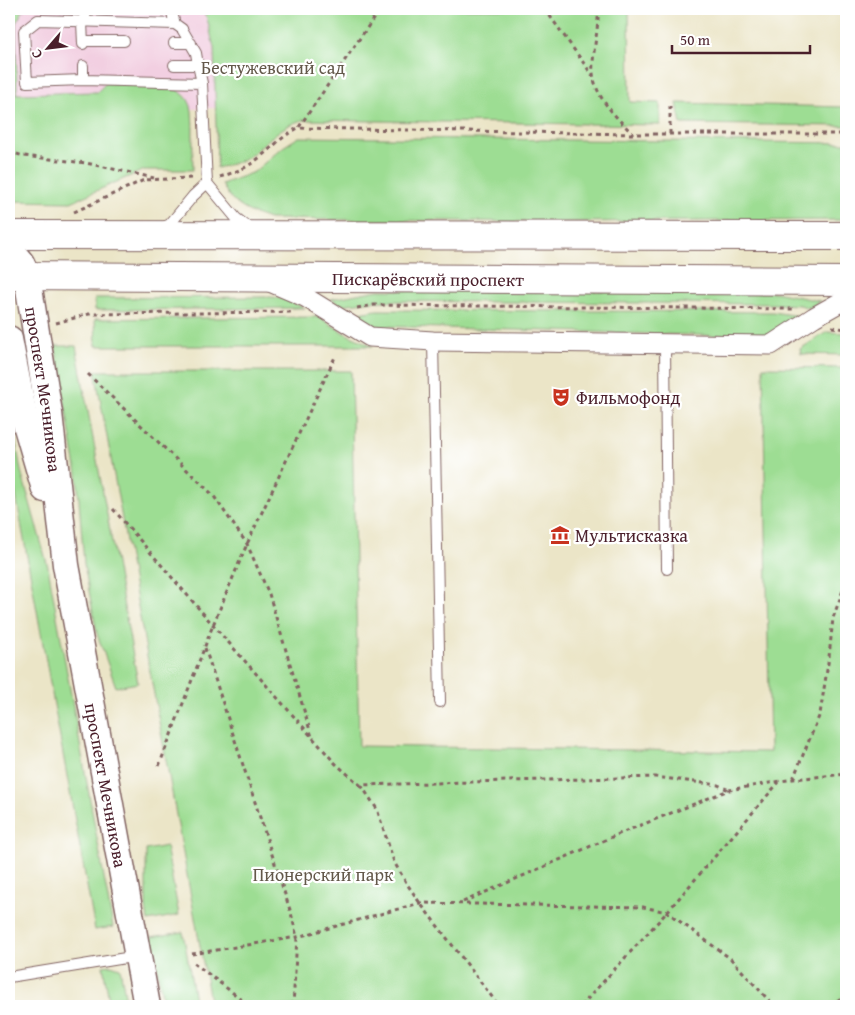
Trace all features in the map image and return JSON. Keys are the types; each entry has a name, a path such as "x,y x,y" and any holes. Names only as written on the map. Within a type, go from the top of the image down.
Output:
{"main road":[{"path":"9,235 846,236"},
{"name":"Пискарёвский проспект","path":"18,276 846,281"}],"street":[{"name":"проспект Мечникова","path":"9,248 21,263 18,276 32,416"},
{"path":"260,278 305,297 370,337 433,341 771,345 846,299"},
{"name":"проспект Мечникова","path":"9,338 32,416 66,565 147,1006"}],"lane":[{"path":"88,9 82,22 82,42 124,41"},
{"path":"171,9 174,24"},
{"path":"202,84 83,80 27,82 24,31 38,20 174,24 182,28 196,53 202,84 207,180 236,218 258,235"},
{"path":"174,44 190,43"},
{"path":"174,65 198,65"},
{"path":"83,66 83,80"},
{"path":"148,235 170,224 207,180"},
{"path":"433,341 440,702"},
{"path":"664,344 667,569"},
{"path":"9,977 138,956"}],"path":[{"path":"298,128 380,9"},
{"path":"544,9 595,79"},
{"path":"598,9 593,64 595,79 607,108 633,134"},
{"path":"670,103 670,134"},
{"path":"9,152 24,156 86,163 157,178 207,180 220,177 254,162 288,133 298,128 633,134 846,134"},
{"path":"73,212 131,185 157,178"},
{"path":"53,324 89,314 328,311 374,305 775,308 804,311 828,326 846,329"},
{"path":"159,766 213,625 247,544 336,355"},
{"path":"88,374 213,495 247,544 269,594 313,737"},
{"path":"113,509 335,763 360,785 377,809 394,862 420,903 499,1006"},
{"path":"793,779 820,714 833,618 846,582"},
{"path":"204,648 292,913 297,936 293,1006"},
{"path":"461,903 621,833 729,790 793,779 846,774"},
{"path":"360,785 656,777 718,785 729,790"},
{"path":"581,1006 667,912 779,782"},
{"path":"192,954 297,936 420,903 643,906 667,912 732,959 774,1006"},
{"path":"194,964 250,1006"},
{"path":"831,1006 846,994"}],"shaded area":[{"path":"24,9 201,9 207,18 214,48 216,108 192,109 186,95 97,92 17,94 16,23"}],"green space":[{"name":"Бестужевский сад","path":"9,9 24,9 16,23 17,94 97,92 107,82 157,84 170,87 181,92 188,100 192,111 193,170 144,170 71,202 9,201"},
{"name":"Бестужевский сад","path":"201,9 629,9 630,102 660,103 660,125 303,120 281,130 251,155 235,163 217,168 214,48 207,18"},
{"path":"677,103 846,107 846,126 681,124"},
{"path":"299,137 846,143 846,220 557,222 269,219 241,207 231,198 222,184 254,172 283,147"},
{"path":"378,290 775,292 820,301 809,308 800,305 777,304 374,301 340,305 331,299"},
{"path":"95,298 282,298 305,308 95,310"},
{"path":"377,310 773,312 798,316 767,337 373,326 352,314"},
{"path":"319,317 344,333 373,346 96,346 95,319"},
{"path":"827,332 846,333 846,355 801,354 800,349"},
{"path":"55,346 76,346 138,683 116,687 97,634 84,564 77,474"},
{"name":"Пионерский парк","path":"763,367 846,368 846,1006 211,1006 95,371 351,371 359,746 770,752"},
{"path":"13,426 21,471 48,567 113,927 95,930 9,457 9,427"},
{"path":"166,846 179,915 148,921 146,907 146,850"},
{"path":"183,932 196,1006 164,1006 151,937"},
{"path":"111,965 120,968 127,1006 110,1006 103,966"}],"place":[{"name":"Фильмофонд","path":"561,397"},
{"name":"Мультисказка","path":"560,535"}]}
